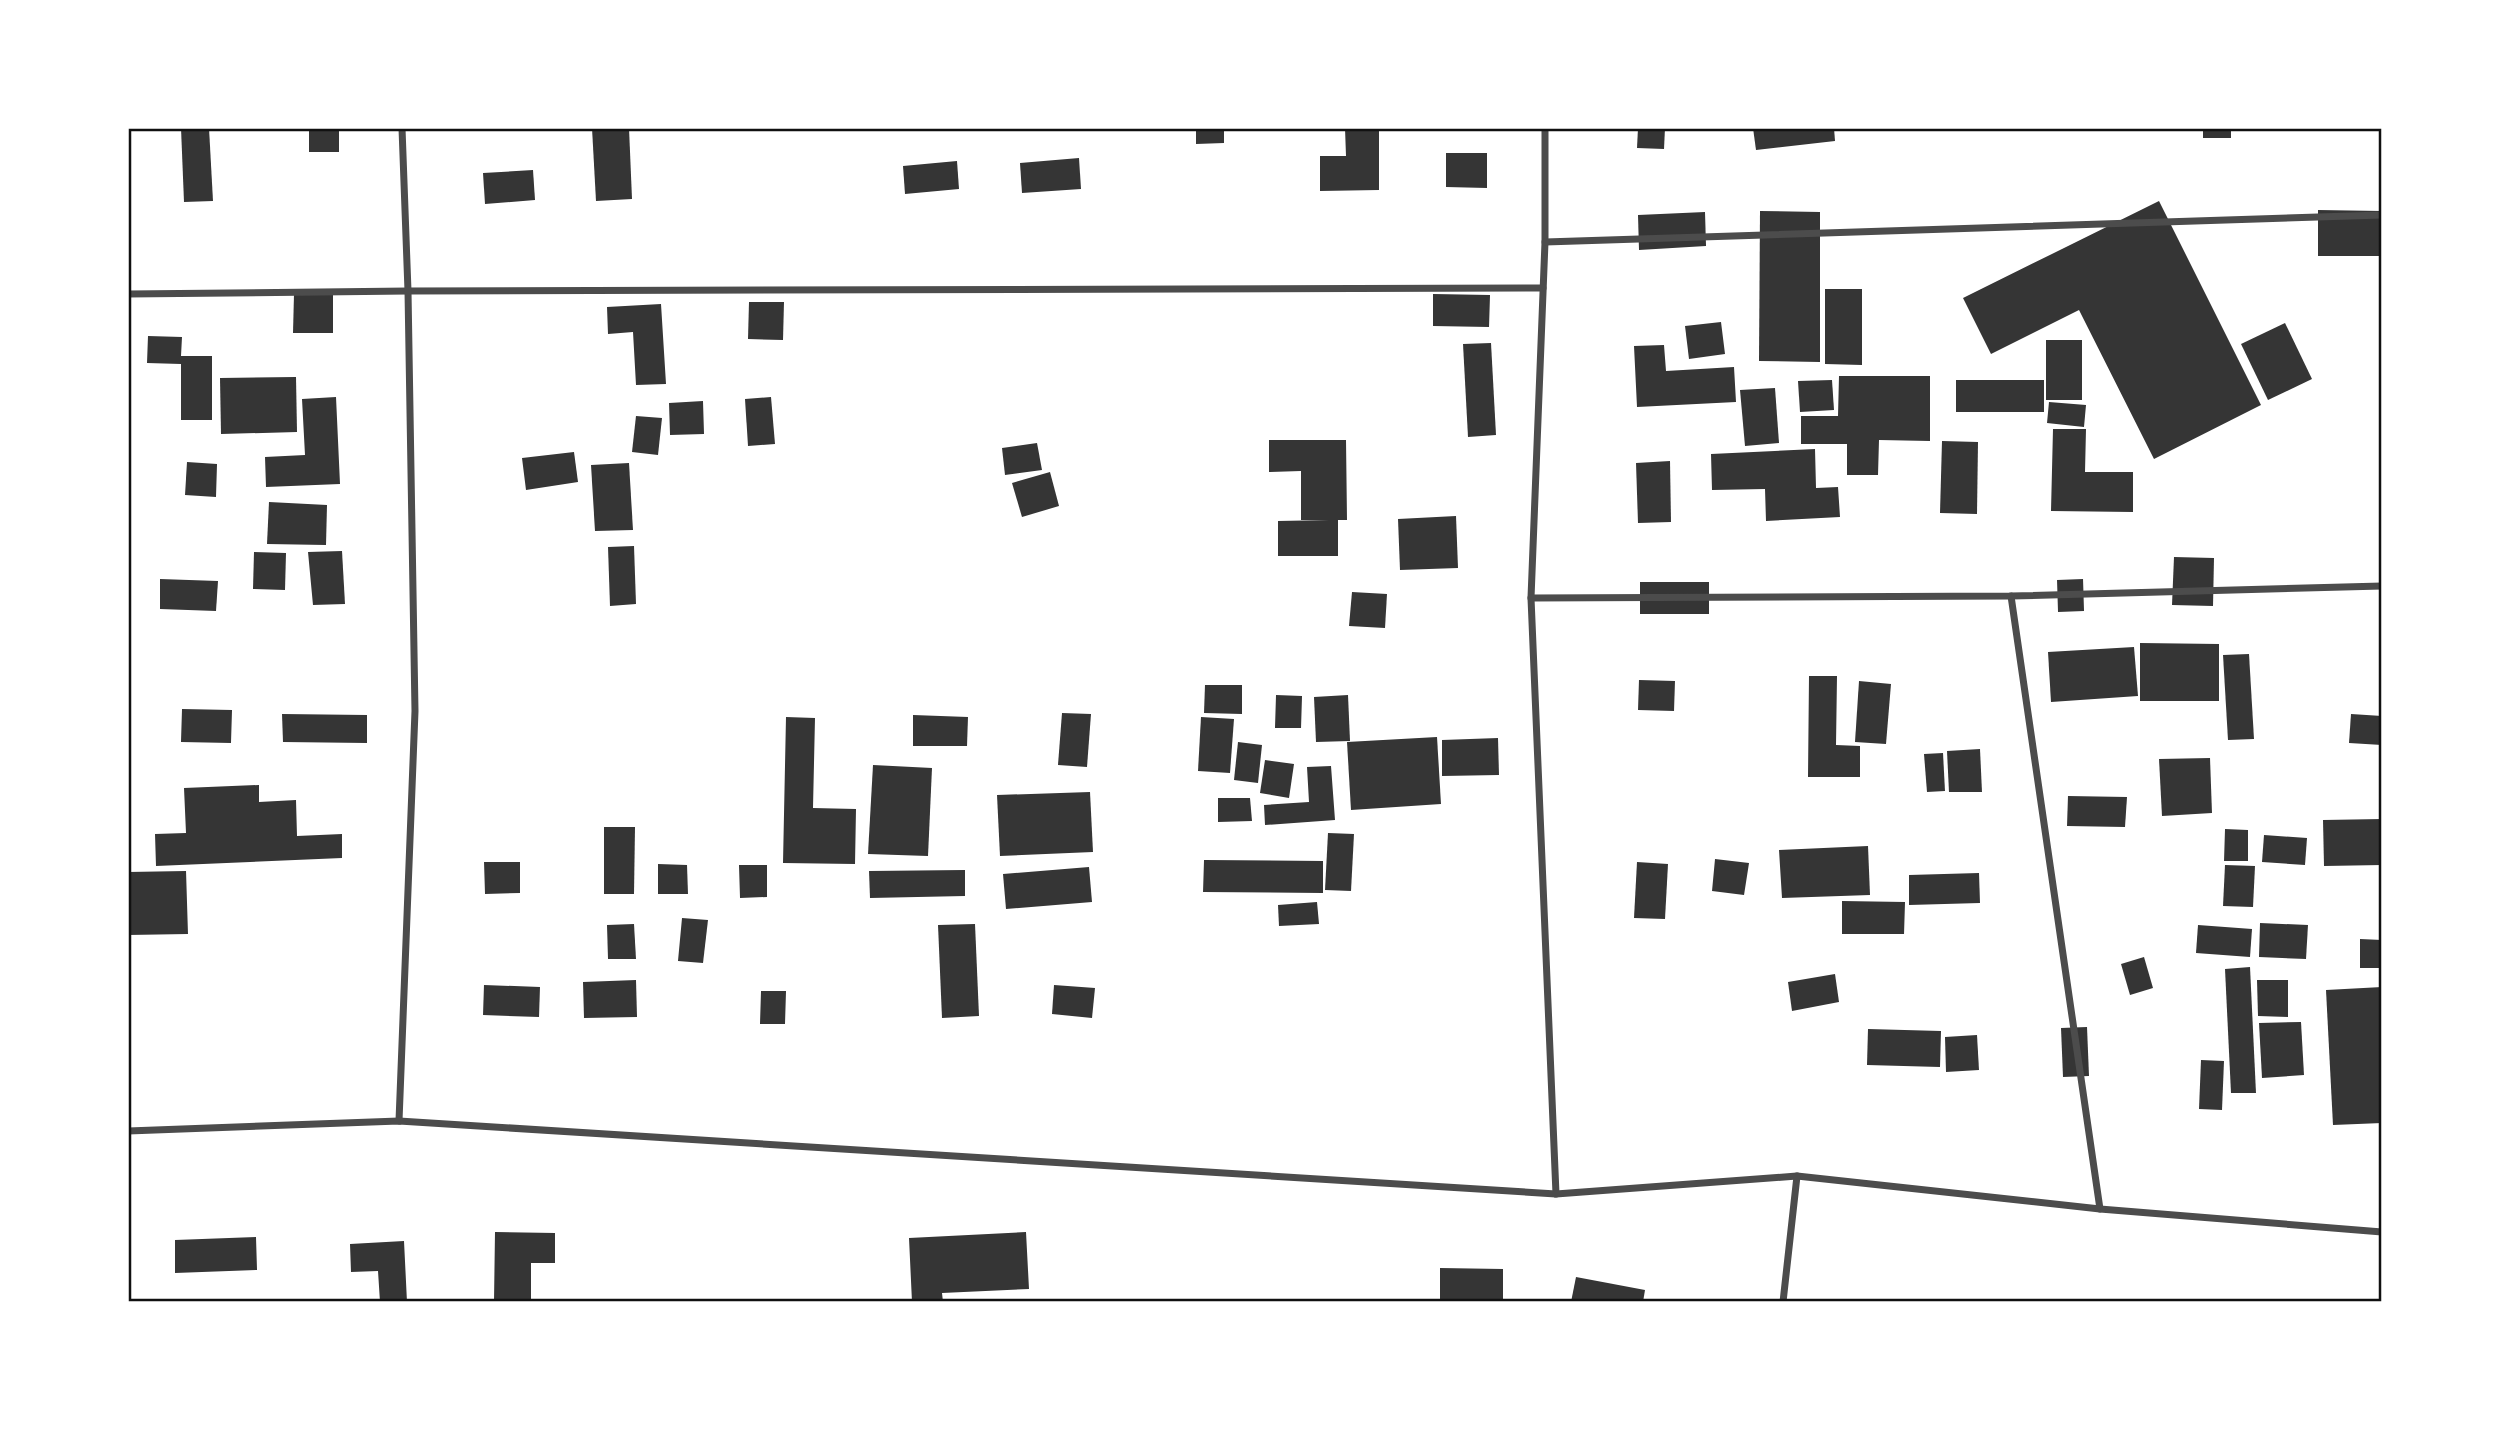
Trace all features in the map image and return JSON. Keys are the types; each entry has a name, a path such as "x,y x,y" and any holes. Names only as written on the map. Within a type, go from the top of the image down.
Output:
{"street":[{"path":"399,1121 415,711 408,291 402,128"},
{"path":"1545,128 1545,242 1531,598 1556,1194"},
{"path":"1545,242 2382,215"},
{"path":"128,295 408,291 1543,288"},
{"path":"1531,598 2011,596 2382,586"},
{"path":"2011,596 2100,1209"},
{"path":"128,1131 399,1121 1556,1194 1797,1176 2100,1209 2382,1232"},
{"path":"1783,1302 1797,1176"}],"building":[{"path":"181,128 209,128 213,201 184,202"},
{"path":"309,128 339,128 339,152 309,152"},
{"path":"592,128 629,128 632,199 596,201"},
{"path":"1196,128 1224,128 1224,143 1196,144"},
{"path":"1345,128 1379,128 1379,190 1320,191 1320,156 1346,156"},
{"path":"1638,128 1665,128 1664,149 1637,148"},
{"path":"1753,128 1834,128 1835,141 1756,150"},
{"path":"2203,128 2231,128 2231,138 2203,138"},
{"path":"1446,153 1487,153 1487,188 1446,187"},
{"path":"1079,158 1081,189 1022,193 1020,163"},
{"path":"957,161 959,189 905,194 903,166"},
{"path":"533,170 535,200 485,204 483,173"},
{"path":"2159,201 2261,405 2154,459 2079,310 1991,354 1963,298"},
{"path":"2318,210 2382,211 2382,256 2318,256"},
{"path":"1760,211 1820,212 1820,362 1759,361"},
{"path":"1705,212 1706,246 1639,250 1638,215"},
{"path":"1825,289 1862,289 1862,365 1825,364"},
{"path":"294,294 333,295 333,333 293,333"},
{"path":"1433,294 1490,295 1489,327 1433,326"},
{"path":"749,302 784,302 783,340 748,339"},
{"path":"661,304 666,384 636,385 633,332 608,334 607,307"},
{"path":"1721,322 1725,354 1689,359 1685,326"},
{"path":"2285,323 2312,379 2268,400 2241,344"},
{"path":"148,336 182,337 181,356 212,356 212,420 181,420 181,364 147,363"},
{"path":"2046,340 2082,340 2082,400 2046,400"},
{"path":"1491,343 1496,435 1468,437 1463,344"},
{"path":"1664,345 1666,371 1734,367 1736,402 1637,407 1634,346"},
{"path":"1839,376 1930,376 1930,441 1879,440 1878,475 1847,475 1847,444 1801,444 1801,416 1838,416"},
{"path":"296,377 297,432 221,434 220,378"},
{"path":"1832,380 1834,410 1800,412 1798,381"},
{"path":"1956,380 2044,380 2044,412 1956,412"},
{"path":"1775,388 1779,443 1745,446 1740,390"},
{"path":"336,397 340,484 266,487 265,457 305,455 302,399"},
{"path":"771,397 775,444 748,446 745,399"},
{"path":"703,401 704,434 670,435 669,403"},
{"path":"2049,402 2086,405 2084,427 2047,423"},
{"path":"636,416 662,418 658,455 632,452"},
{"path":"2053,429 2086,429 2085,472 2133,472 2133,512 2051,511"},
{"path":"1269,440 1346,440 1347,520 1338,520 1338,556 1278,556 1278,521 1329,520 1301,520 1301,471 1269,472"},
{"path":"1942,441 1978,442 1977,514 1940,513"},
{"path":"1037,443 1042,470 1005,475 1002,448"},
{"path":"1815,449 1816,488 1838,487 1840,517 1766,521 1765,489 1712,490 1711,454"},
{"path":"574,452 578,482 526,490 522,458"},
{"path":"1670,461 1671,522 1638,523 1636,463"},
{"path":"187,462 217,464 216,497 185,495"},
{"path":"629,463 633,530 595,531 591,465"},
{"path":"1050,472 1059,506 1022,517 1012,483"},
{"path":"269,502 327,505 326,545 267,544"},
{"path":"1456,516 1458,568 1400,570 1398,519"},
{"path":"634,546 636,604 610,606 608,547"},
{"path":"342,551 345,604 313,605 308,552"},
{"path":"254,552 286,553 285,590 253,589"},
{"path":"2174,557 2214,558 2213,606 2172,605"},
{"path":"160,579 218,581 216,611 160,609"},
{"path":"2083,579 2084,611 2058,612 2057,580"},
{"path":"1640,582 1709,582 1709,614 1640,614"},
{"path":"1352,592 1387,594 1385,628 1349,626"},
{"path":"2140,643 2219,644 2219,701 2140,701"},
{"path":"2134,647 2138,696 2051,702 2048,652"},
{"path":"2249,654 2254,739 2228,740 2223,655"},
{"path":"1809,676 1837,676 1836,745 1860,746 1860,777 1808,777"},
{"path":"1639,680 1675,681 1674,711 1638,710"},
{"path":"1859,681 1891,684 1886,744 1855,742"},
{"path":"1205,685 1242,685 1242,714 1204,713"},
{"path":"1276,695 1302,696 1301,728 1275,728"},
{"path":"1348,695 1350,741 1316,742 1314,697"},
{"path":"182,709 232,710 231,743 181,742"},
{"path":"1062,713 1091,714 1087,767 1058,765"},
{"path":"282,714 367,715 367,743 283,742"},
{"path":"2351,714 2382,716 2382,745 2349,743"},
{"path":"913,715 968,717 967,746 913,746"},
{"path":"786,717 815,718 813,808 856,809 855,864 783,863"},
{"path":"1201,717 1234,719 1230,773 1198,771"},
{"path":"1437,737 1441,804 1351,810 1347,742"},
{"path":"1498,738 1499,775 1442,776 1442,740"},
{"path":"1238,742 1262,745 1258,783 1234,780"},
{"path":"1980,749 1982,792 1949,792 1947,751"},
{"path":"1943,753 1945,791 1927,792 1924,754"},
{"path":"2210,758 2212,813 2162,816 2159,759"},
{"path":"1265,760 1294,764 1289,798 1260,793"},
{"path":"873,765 932,768 928,856 868,854"},
{"path":"1331,766 1335,820 1265,825 1264,805 1309,802 1307,767"},
{"path":"259,785 259,802 296,800 297,836 342,834 342,858 156,866 155,834 186,833 184,788"},
{"path":"1090,792 1093,852 1000,856 997,795"},
{"path":"2068,796 2127,797 2125,827 2067,826"},
{"path":"1218,798 1250,798 1252,821 1218,822"},
{"path":"2382,819 2382,865 2324,866 2323,820"},
{"path":"604,827 635,827 634,894 604,894"},
{"path":"2225,829 2248,830 2248,861 2224,861"},
{"path":"1328,833 1354,834 1351,891 1325,890"},
{"path":"2264,835 2307,838 2305,865 2262,862"},
{"path":"1868,846 1870,895 1782,898 1779,850"},
{"path":"1715,859 1749,863 1744,895 1712,891"},
{"path":"1204,860 1323,861 1323,893 1203,892"},
{"path":"484,862 520,862 520,893 485,894"},
{"path":"1637,862 1668,864 1665,919 1634,918"},
{"path":"658,864 687,865 688,894 658,894"},
{"path":"739,865 767,865 767,897 740,898"},
{"path":"2225,865 2255,866 2253,907 2223,906"},
{"path":"1089,867 1092,902 1006,909 1003,874"},
{"path":"965,870 965,896 870,898 869,871"},
{"path":"186,871 188,934 128,935 128,872"},
{"path":"1979,873 1980,903 1909,905 1909,875"},
{"path":"1842,901 1905,902 1904,934 1842,934"},
{"path":"1317,902 1319,924 1279,926 1278,905"},
{"path":"682,918 708,920 703,963 678,961"},
{"path":"2260,923 2308,925 2306,959 2259,957"},
{"path":"634,924 636,959 608,959 607,925"},
{"path":"975,924 979,1016 942,1018 938,925"},
{"path":"2198,925 2252,929 2250,957 2196,953"},
{"path":"2360,939 2382,940 2382,968 2360,968"},
{"path":"2144,957 2153,988 2130,995 2121,964"},
{"path":"2250,967 2256,1093 2231,1093 2225,969"},
{"path":"1835,974 1839,1002 1792,1011 1788,982"},
{"path":"636,980 637,1017 584,1018 583,982"},
{"path":"2257,980 2288,980 2288,1017 2258,1016"},
{"path":"484,985 540,987 539,1017 483,1015"},
{"path":"1054,985 1095,988 1092,1018 1052,1014"},
{"path":"2382,987 2382,1123 2333,1125 2326,990"},
{"path":"761,991 786,991 785,1024 760,1024"},
{"path":"2301,1022 2304,1075 2262,1078 2259,1023"},
{"path":"2087,1027 2089,1076 2063,1077 2061,1028"},
{"path":"1868,1029 1941,1031 1940,1067 1867,1065"},
{"path":"1977,1035 1979,1070 1946,1072 1945,1037"},
{"path":"2201,1060 2224,1061 2222,1110 2199,1109"},
{"path":"495,1232 555,1233 555,1263 531,1263 531,1302 494,1302"},
{"path":"1026,1232 1029,1289 942,1293 943,1302 912,1302 909,1238"},
{"path":"256,1237 257,1270 175,1273 175,1240"},
{"path":"404,1241 407,1302 380,1302 378,1271 351,1272 350,1244"},
{"path":"1440,1268 1503,1269 1503,1302 1440,1302"},
{"path":"1576,1277 1645,1290 1643,1302 1571,1302"}]}
